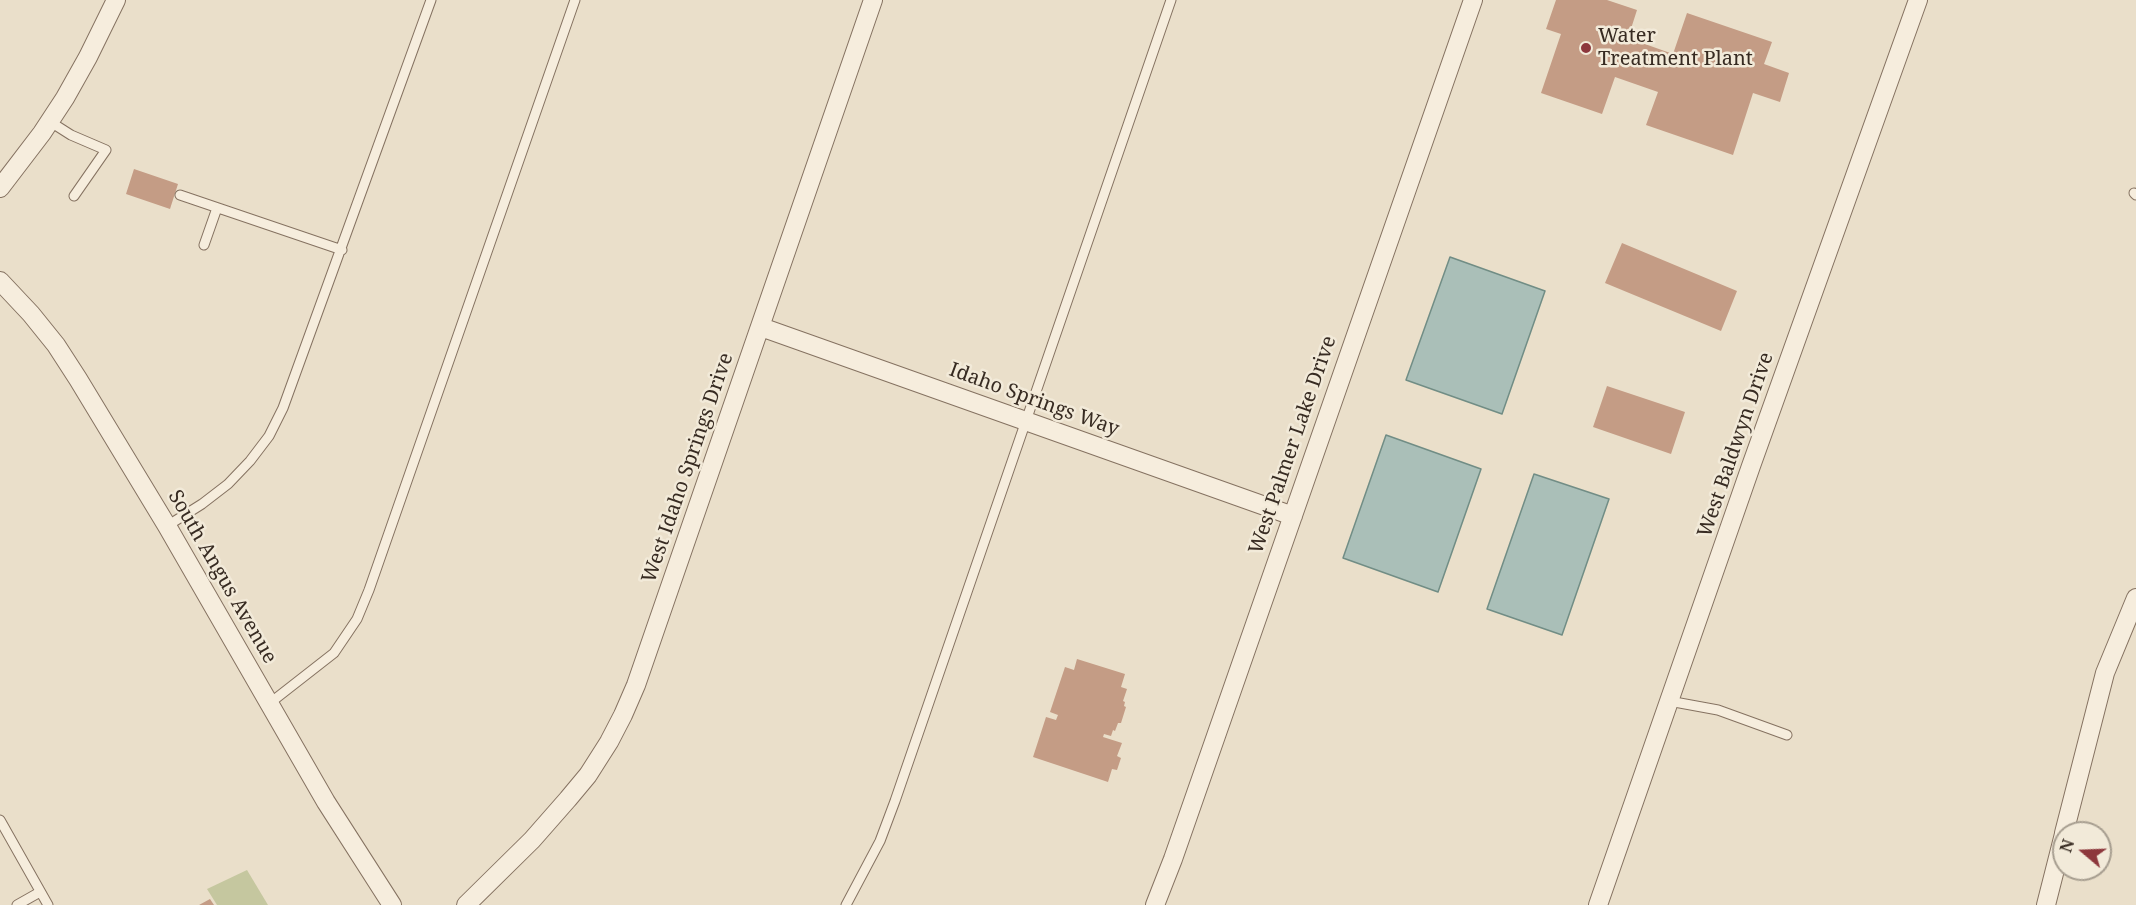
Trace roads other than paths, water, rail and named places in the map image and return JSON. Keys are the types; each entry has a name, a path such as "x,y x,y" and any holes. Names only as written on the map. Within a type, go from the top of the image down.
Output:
{"street":[{"path":"0,188 49,121 88,57 116,0"},
{"name":"West Idaho Springs Drive","path":"466,905 532,840 588,775 618,724 636,685 873,0"},
{"name":"West Palmer Lake Drive","path":"1155,905 1173,860 1473,0"},
{"name":"West Baldwyn Drive","path":"1598,905 1918,0"},
{"name":"South Angus Avenue","path":"0,281 56,345 167,526 326,802 392,905"},
{"name":"Idaho Springs Way","path":"761,327 1293,516"},
{"path":"2067,821 2105,673 2136,598"},
{"path":"2046,905 2052,881"}],"lane":[{"path":"167,526 228,484 269,436 283,408 342,250 431,0"},
{"path":"270,703 334,653 357,619 575,0"},
{"path":"846,905 880,841 895,801 1171,0"},
{"path":"49,121 71,135 106,150 74,196"},
{"path":"180,195 342,250"},
{"path":"204,245 217,208"},
{"path":"1669,701 1718,710 1787,735"},
{"path":"0,820 48,905"},
{"path":"17,905 40,892"}],"water":[{"path":"1450,257 1545,291 1502,414 1406,380"},
{"path":"1386,435 1481,469 1438,592 1343,558"},
{"path":"1534,474 1609,499 1562,635 1487,609"}],"place":[{"name":"Water Treatment Plant","path":"1586,48"}]}
